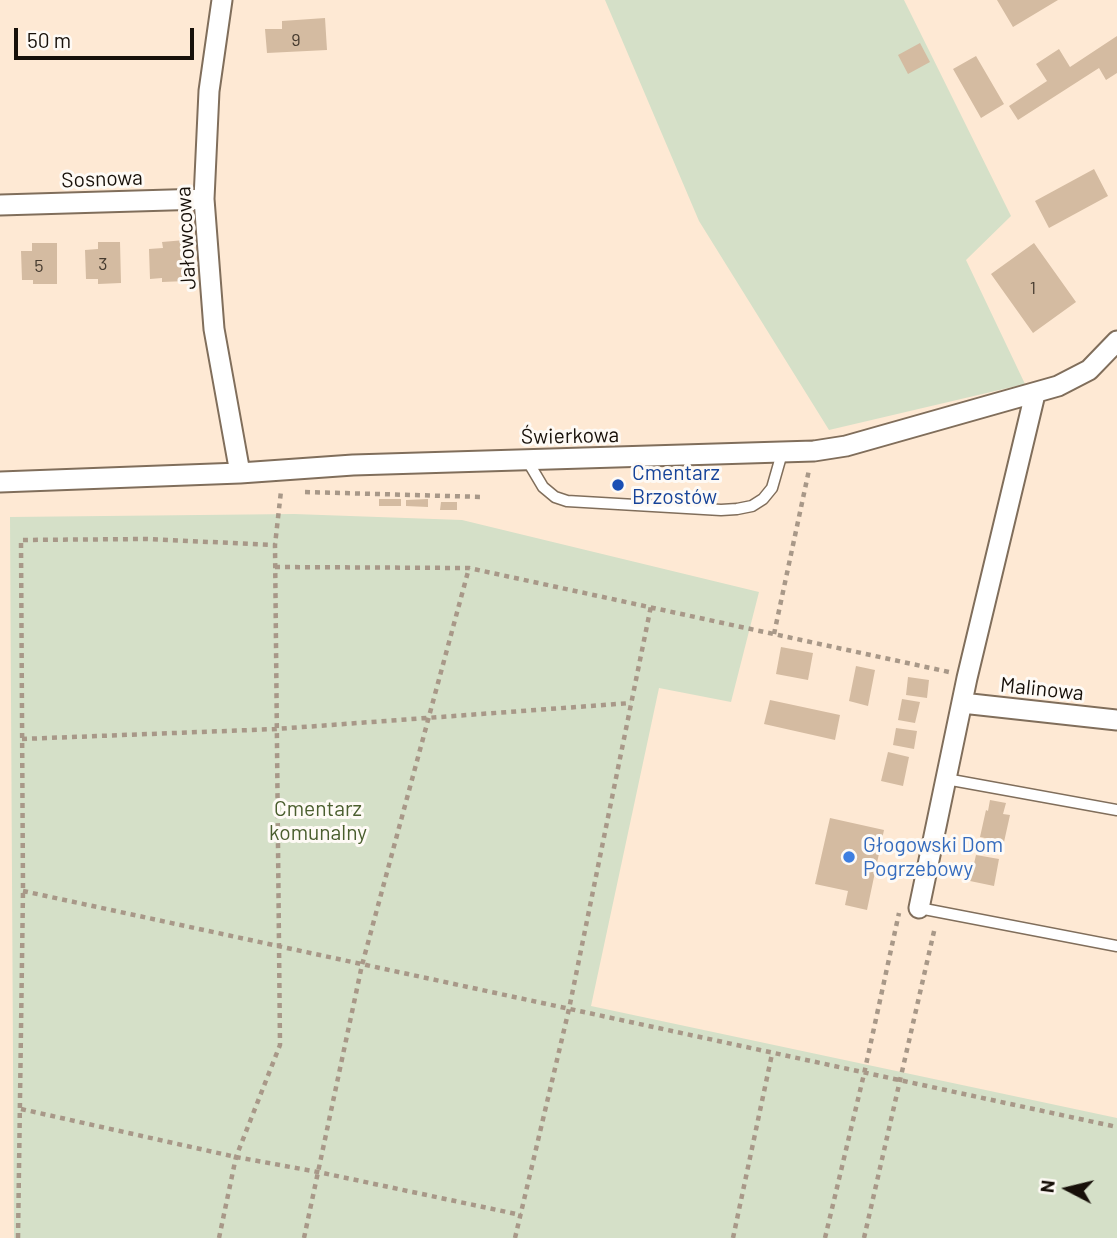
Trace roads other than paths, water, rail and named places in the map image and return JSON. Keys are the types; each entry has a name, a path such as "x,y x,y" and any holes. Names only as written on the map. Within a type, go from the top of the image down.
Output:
{"street":[{"name":"Jałowcowa","path":"222,0 209,91 204,199 214,329 240,473"},
{"name":"Sosnowa","path":"0,205 204,199"},
{"name":"Świerkowa","path":"0,482 240,473 353,465 814,451 846,446 1058,386 1090,370 1117,341"},
{"path":"919,908 962,703 1035,394"},
{"name":"Malinowa","path":"962,703 1117,720"}],"lane":[{"path":"527,460 543,487 555,497 567,501 720,510 752,506 763,499 772,488 782,453"},
{"path":"946,779 1117,810"},
{"path":"919,908 1117,946"}],"place":[{"name":"Cmentarz Brzostów","path":"618,485"},
{"name":"Głogowski Dom Pogrzebowy","path":"849,857"}],"park label":[{"name":"Cmentarz komunalny","path":"318,821"}]}
